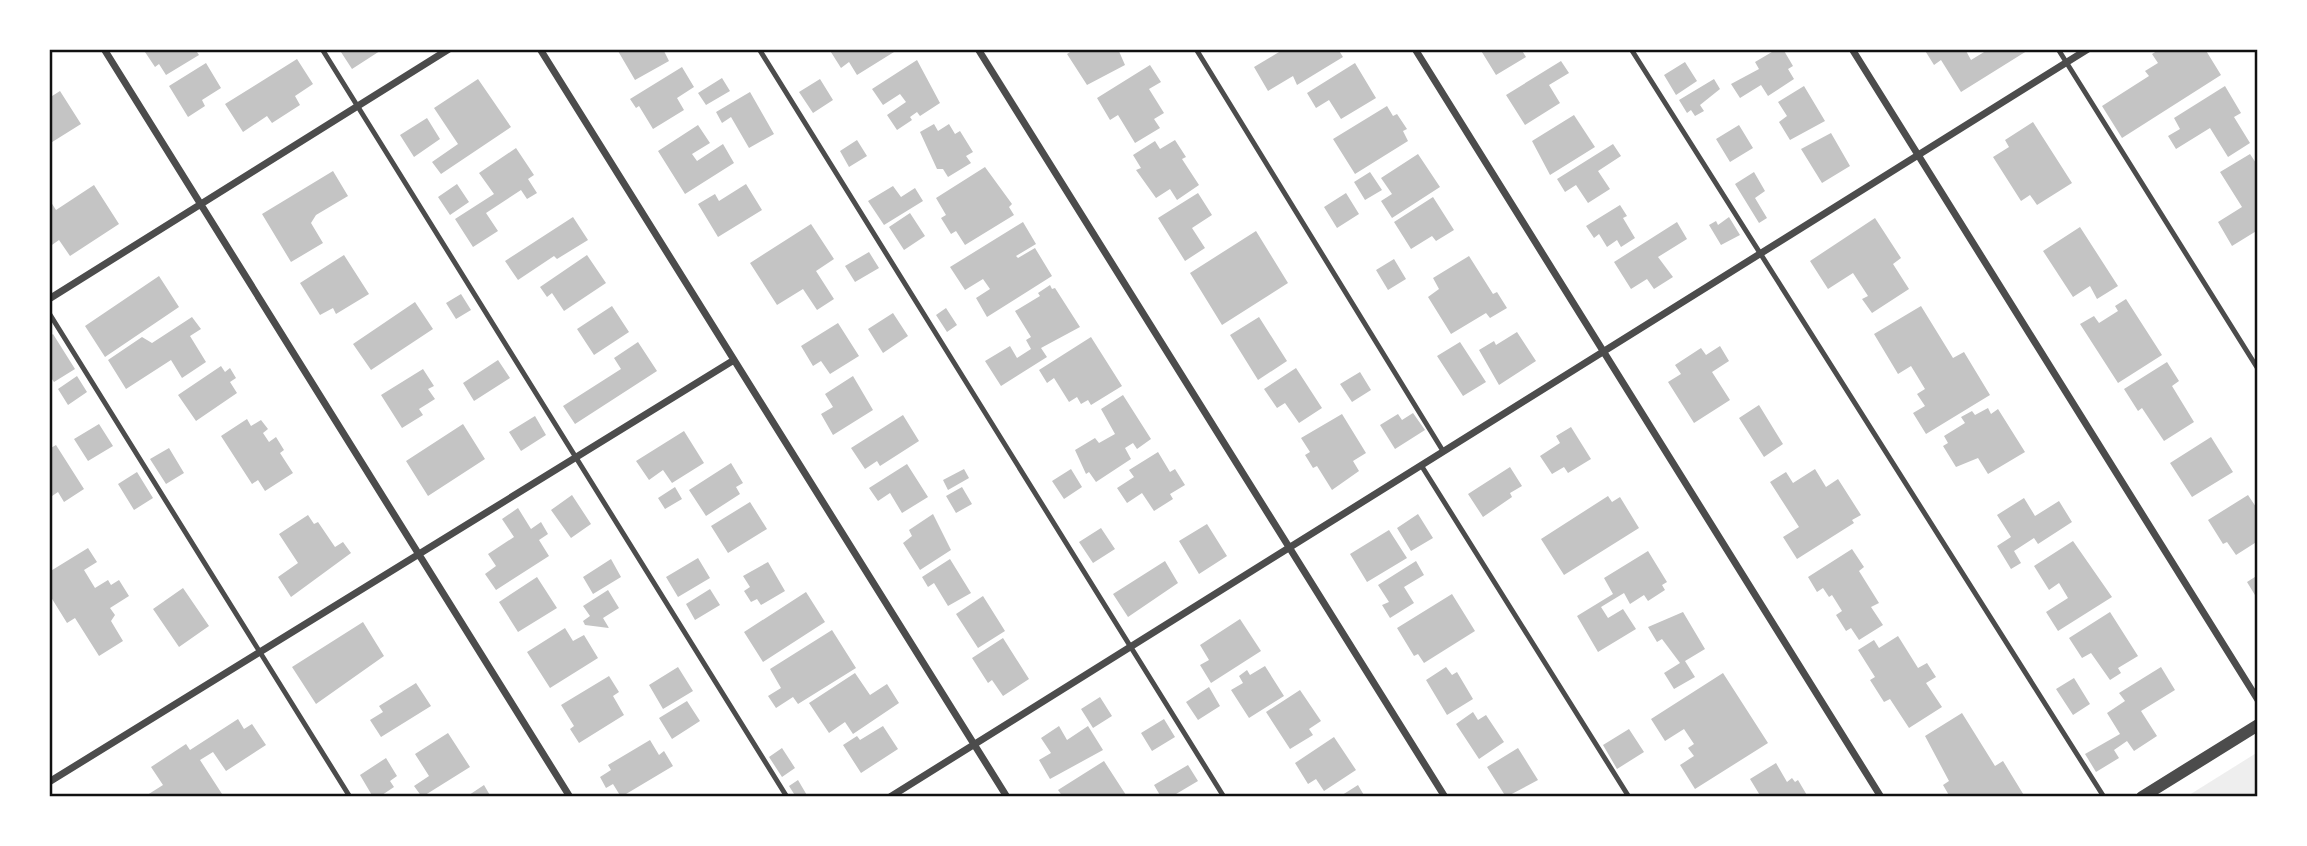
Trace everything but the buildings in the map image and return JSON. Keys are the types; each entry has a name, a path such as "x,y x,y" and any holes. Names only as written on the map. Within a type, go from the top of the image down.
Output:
{"street":[{"path":"104,49 570,797"},
{"path":"49,299 449,49"},
{"path":"540,49 1007,797"},
{"path":"978,49 1445,797"},
{"path":"1415,49 1881,797"},
{"path":"1852,49 2258,700"},
{"path":"890,797 2088,49"},
{"path":"49,782 734,360"},
{"path":"2142,797 2258,725"}],"lane":[{"path":"322,49 787,797"},
{"path":"759,49 1224,797"},
{"path":"1196,49 1443,451"},
{"path":"1632,49 2104,797"},
{"path":"2058,49 2258,369"},
{"path":"49,313 350,797"},
{"path":"1421,465 1629,797"}],"shaded area":[{"path":"2258,752 2258,797 2186,797"}]}
